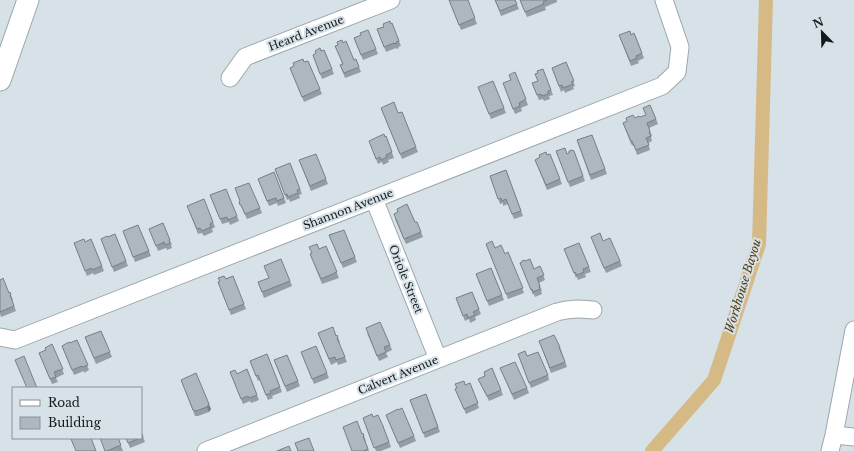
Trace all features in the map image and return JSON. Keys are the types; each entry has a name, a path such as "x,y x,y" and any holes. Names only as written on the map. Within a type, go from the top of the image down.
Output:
{"main road":[{"path":"0,80 28,0"}],"street":[{"name":"Heard Avenue","path":"230,78 246,57 391,0"},
{"name":"Shannon Avenue","path":"5,341 662,86 677,72 680,47 664,0"},
{"name":"Oriole Street","path":"374,199 438,359"},
{"name":"Calvert Avenue","path":"206,451 558,312 577,308 593,310"},
{"path":"830,451 854,330"},
{"path":"834,434 854,437"}],"building":[{"path":"449,0 468,0 475,18 459,25"},
{"path":"495,0 515,0 517,4 500,11"},
{"path":"520,0 547,0 543,2 544,4 525,12"},
{"path":"390,21 399,41 384,47 377,29 384,27 383,24"},
{"path":"368,30 376,49 361,55 354,38 361,35 360,33"},
{"path":"630,31 631,35 634,33 642,53 636,56 637,58 630,61 619,35"},
{"path":"342,40 343,43 346,41 354,60 356,59 359,67 344,73 340,65 343,64 335,46 338,45 337,42"},
{"path":"320,48 321,51 324,50 332,69 320,74 313,55 316,53 315,51"},
{"path":"303,59 304,62 308,61 320,89 302,97 290,68 294,66 293,63"},
{"path":"566,62 574,81 571,82 573,84 563,88 562,85 559,86 552,68"},
{"path":"543,69 551,90 548,91 548,94 542,96 541,94 537,95 532,83 538,81 535,74 538,73 537,71"},
{"path":"515,72 526,99 519,103 520,106 513,109 503,83 511,80 509,75"},
{"path":"493,81 504,108 489,114 478,87"},
{"path":"394,102 398,113 402,112 416,147 400,154 381,108"},
{"path":"650,105 656,119 647,123 651,136 646,138 649,145 636,150 623,123 627,121 626,118 633,115 635,118 646,115 643,108"},
{"path":"384,134 392,152 381,160 380,157 376,159 369,141"},
{"path":"592,135 605,169 590,175 577,140"},
{"path":"565,148 567,154 569,151 574,151 583,176 568,182 556,151"},
{"path":"546,152 547,155 550,154 560,179 546,185 535,160 540,157 539,155"},
{"path":"316,154 326,179 310,186 299,160"},
{"path":"290,163 300,189 297,190 298,193 288,197 287,194 285,195 275,169"},
{"path":"506,170 521,211 512,214 506,199 502,201 501,198 498,199 490,176"},
{"path":"274,172 284,198 277,201 276,198 267,201 258,179"},
{"path":"249,183 260,208 245,214 240,205 235,188"},
{"path":"226,189 237,216 228,220 227,217 220,219 210,195"},
{"path":"204,199 213,222 210,224 211,227 202,231 200,228 197,229 187,206"},
{"path":"407,204 421,232 404,239 394,214 398,212 397,209"},
{"path":"163,223 170,243 165,245 164,242 156,246 149,229"},
{"path":"138,225 149,251 133,257 123,231"},
{"path":"344,230 355,257 341,263 329,235"},
{"path":"600,233 603,241 610,238 620,261 604,268 591,237"},
{"path":"115,234 126,261 112,267 101,239"},
{"path":"84,239 85,242 91,239 102,266 85,271 74,243"},
{"path":"492,241 495,248 501,245 505,254 508,252 523,288 506,294 486,244"},
{"path":"579,243 589,267 583,269 584,272 577,275 575,272 574,273 564,249"},
{"path":"317,244 319,249 326,246 337,272 321,279 310,254 312,253 309,247"},
{"path":"281,259 290,281 262,292 258,282 269,278 264,266"},
{"path":"530,259 534,269 540,266 544,275 537,278 540,289 533,292 520,263 524,260"},
{"path":"491,268 502,295 487,301 476,274"},
{"path":"224,276 226,279 233,276 244,304 229,310 218,282 220,281 218,278"},
{"path":"3,278 9,293 10,292 14,306 0,312 0,280"},
{"path":"472,292 479,309 473,312 475,315 468,318 467,314 463,316 456,298"},
{"path":"380,322 390,345 384,347 386,352 377,356 366,328"},
{"path":"333,327 345,357 336,360 335,357 329,359 318,333"},
{"path":"101,331 110,352 94,358 85,337"},
{"path":"554,335 565,362 550,368 539,341"},
{"path":"77,340 88,365 72,370 62,346"},
{"path":"52,344 63,369 54,372 56,377 50,379 39,353 46,350 45,348"},
{"path":"316,346 327,373 312,379 301,352"},
{"path":"525,351 527,356 538,352 548,375 529,383 518,354"},
{"path":"267,354 280,387 270,391 271,393 266,395 258,375 256,376 250,361"},
{"path":"287,355 298,381 285,386 274,360"},
{"path":"24,356 37,387 27,387 15,360"},
{"path":"515,362 527,388 512,394 500,368"},
{"path":"492,368 501,390 487,396 478,379 485,376 484,372"},
{"path":"247,369 257,395 249,398 248,396 241,399 230,372 235,370 237,374"},
{"path":"196,373 209,404 207,407 196,411 193,410 181,380"},
{"path":"464,381 465,385 470,383 478,403 464,409 455,389 457,388 455,384"},
{"path":"426,394 438,427 423,433 410,400"},
{"path":"402,408 414,436 398,443 386,415"},
{"path":"372,414 373,417 378,415 389,442 374,448 363,418"},
{"path":"357,421 368,449 363,451 352,451 343,427"},
{"path":"309,438 314,451 298,451 295,443"},
{"path":"71,439 91,439 96,451 76,451"},
{"path":"100,439 118,439 121,445 105,451"},
{"path":"126,439 138,439 128,443"},
{"path":"289,446 291,451 277,451"}],"waterway":[{"name":"Workhouse Bayou","path":"652,451 714,380 759,244 766,0"}]}
